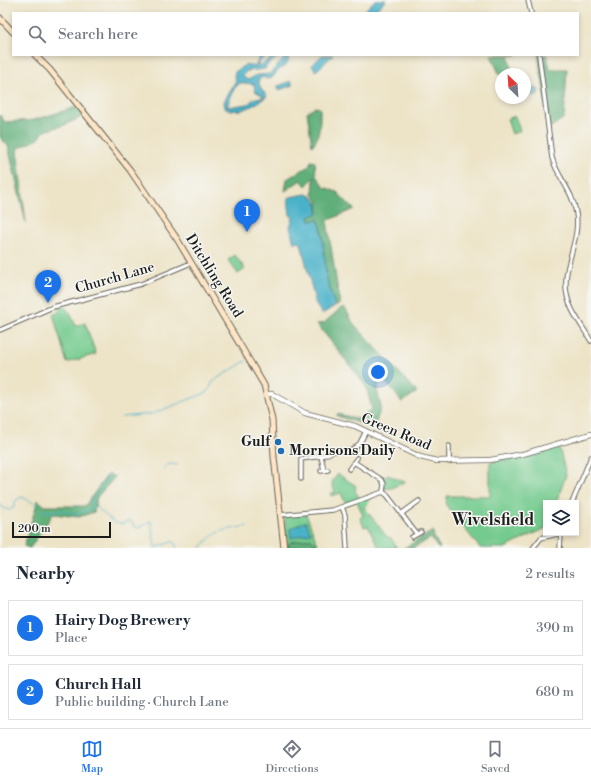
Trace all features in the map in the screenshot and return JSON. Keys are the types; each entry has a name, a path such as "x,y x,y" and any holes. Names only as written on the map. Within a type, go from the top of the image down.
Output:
{"main road":[{"path":"0,18 12,31"},
{"name":"Ditchling Road","path":"36,56 50,70 130,170 177,239 242,345 268,394 272,420 284,548"}],"street":[{"path":"528,0 531,12"},
{"path":"539,56 552,158 556,169 563,178 571,194 576,213 576,238 568,265 567,294 591,341"},
{"name":"Church Lane","path":"0,330 53,307 141,284 191,263"},
{"name":"Green Road","path":"268,394 305,413 340,421 366,430 420,457 449,462 490,460 515,456 591,434"},
{"path":"301,479 301,459 321,456 335,451 351,451 360,443 366,430"},
{"path":"449,446 449,462"},
{"path":"321,456 324,470"},
{"path":"573,500 591,457"},
{"path":"349,469 357,458"},
{"path":"354,462 382,480 384,484 383,492 416,533"},
{"path":"280,515 334,510 383,492"},
{"path":"401,514 419,501"},
{"path":"342,507 345,515 347,548"},
{"path":"412,537 416,533 421,532"},
{"path":"533,548 541,538 549,536"},
{"path":"560,548 561,536"}],"green space":[{"path":"491,56 509,56 511,68 497,68"},
{"path":"538,56 547,56 550,69 567,69 564,118 550,128"},
{"path":"79,106 86,115 62,126 44,131 39,139 17,149 26,223 8,146 0,137 0,115 5,122 34,120"},
{"path":"315,107 320,108 320,123 317,138 312,146 307,112"},
{"path":"515,116 520,131 512,134 507,119"},
{"path":"311,161 315,162 316,175 324,187 337,192 354,209 327,221 340,304 335,306 327,280 321,227 318,219 310,221 309,217 318,213 318,201 313,194 314,177 306,186 301,180 285,191 287,179 309,166"},
{"path":"235,255 245,269 238,274 228,260"},
{"path":"64,306 70,313 76,326 85,323 96,354 67,363 53,314 60,312 59,307"},
{"path":"341,308 345,308 353,323 417,392 402,402 387,384 384,382 379,384 377,390 381,407 376,422 368,426 337,416 337,414 361,419 372,409 366,386 317,324 324,323"},
{"path":"559,446 566,475 557,500 543,500 543,529 505,548 480,548 446,505 447,496 490,496 490,462 538,453"},
{"path":"108,474 115,477 97,497 94,512 79,517 53,514 30,548 24,546 38,500 45,506 85,506"},
{"path":"338,474 356,486 355,491 360,499 366,497 369,502 364,507 387,537 391,538 397,548 379,548 368,526 364,527 360,518 363,516 357,501 346,505 341,493 331,496 331,493 335,493 332,482"},
{"path":"388,475 405,482 392,488 383,489 382,480"},
{"path":"306,514 317,542 291,542 287,547 284,515"},
{"path":"433,531 434,537 440,548 438,548 431,538 413,548 404,548"},
{"path":"311,538 313,542 317,542 319,548 287,547 291,542"}],"water":[{"path":"375,0 386,0 374,12 363,12"},
{"path":"260,56 265,56 258,64 258,67 274,56 280,56 266,66 265,69 247,71 242,76 248,80 257,75 270,74 285,56 288,56 288,63 272,78 267,79 263,77 258,80 261,89 267,96 266,97 241,110 231,110 225,108 224,102 236,80 234,76 235,72 246,64 255,67","holes":["240,83 254,84 255,91 262,95 263,98 255,98 248,104 227,107 234,89"]},
{"path":"321,56 332,56 316,71 312,65"},
{"path":"291,81 293,85 279,90 278,86"},
{"path":"536,87 539,91 537,95 531,95 531,88"},
{"path":"306,194 314,199 318,207 318,213 309,217 310,221 318,220 321,227 327,280 335,306 322,314 316,305 301,243 298,241 294,243 290,227 293,217 290,215 288,199 290,197"},
{"path":"306,522 311,533 291,538 290,529"}],"waterway":[{"path":"122,417 152,414 208,392 212,383 218,378 246,361"},
{"path":"163,469 169,464 178,465"},
{"path":"94,505 90,502 109,475"},
{"path":"0,505 3,508 10,510 14,507 15,501 22,497 32,502 44,512 62,510 75,514 92,509 95,506 115,523 123,524 130,520 134,526 138,528 151,521 155,548 174,541 177,548"},
{"path":"201,548 206,541 217,533 247,526"}],"place":[{"name":"Hairy Dog Brewery","path":"247,232"},
{"name":"Church Hall","path":"48,303"},
{"name":"Gulf","path":"278,442"},
{"name":"Morrisons Daily","path":"281,451"}],"district":[{"name":"Wivelsfield","path":"493,520"}]}
